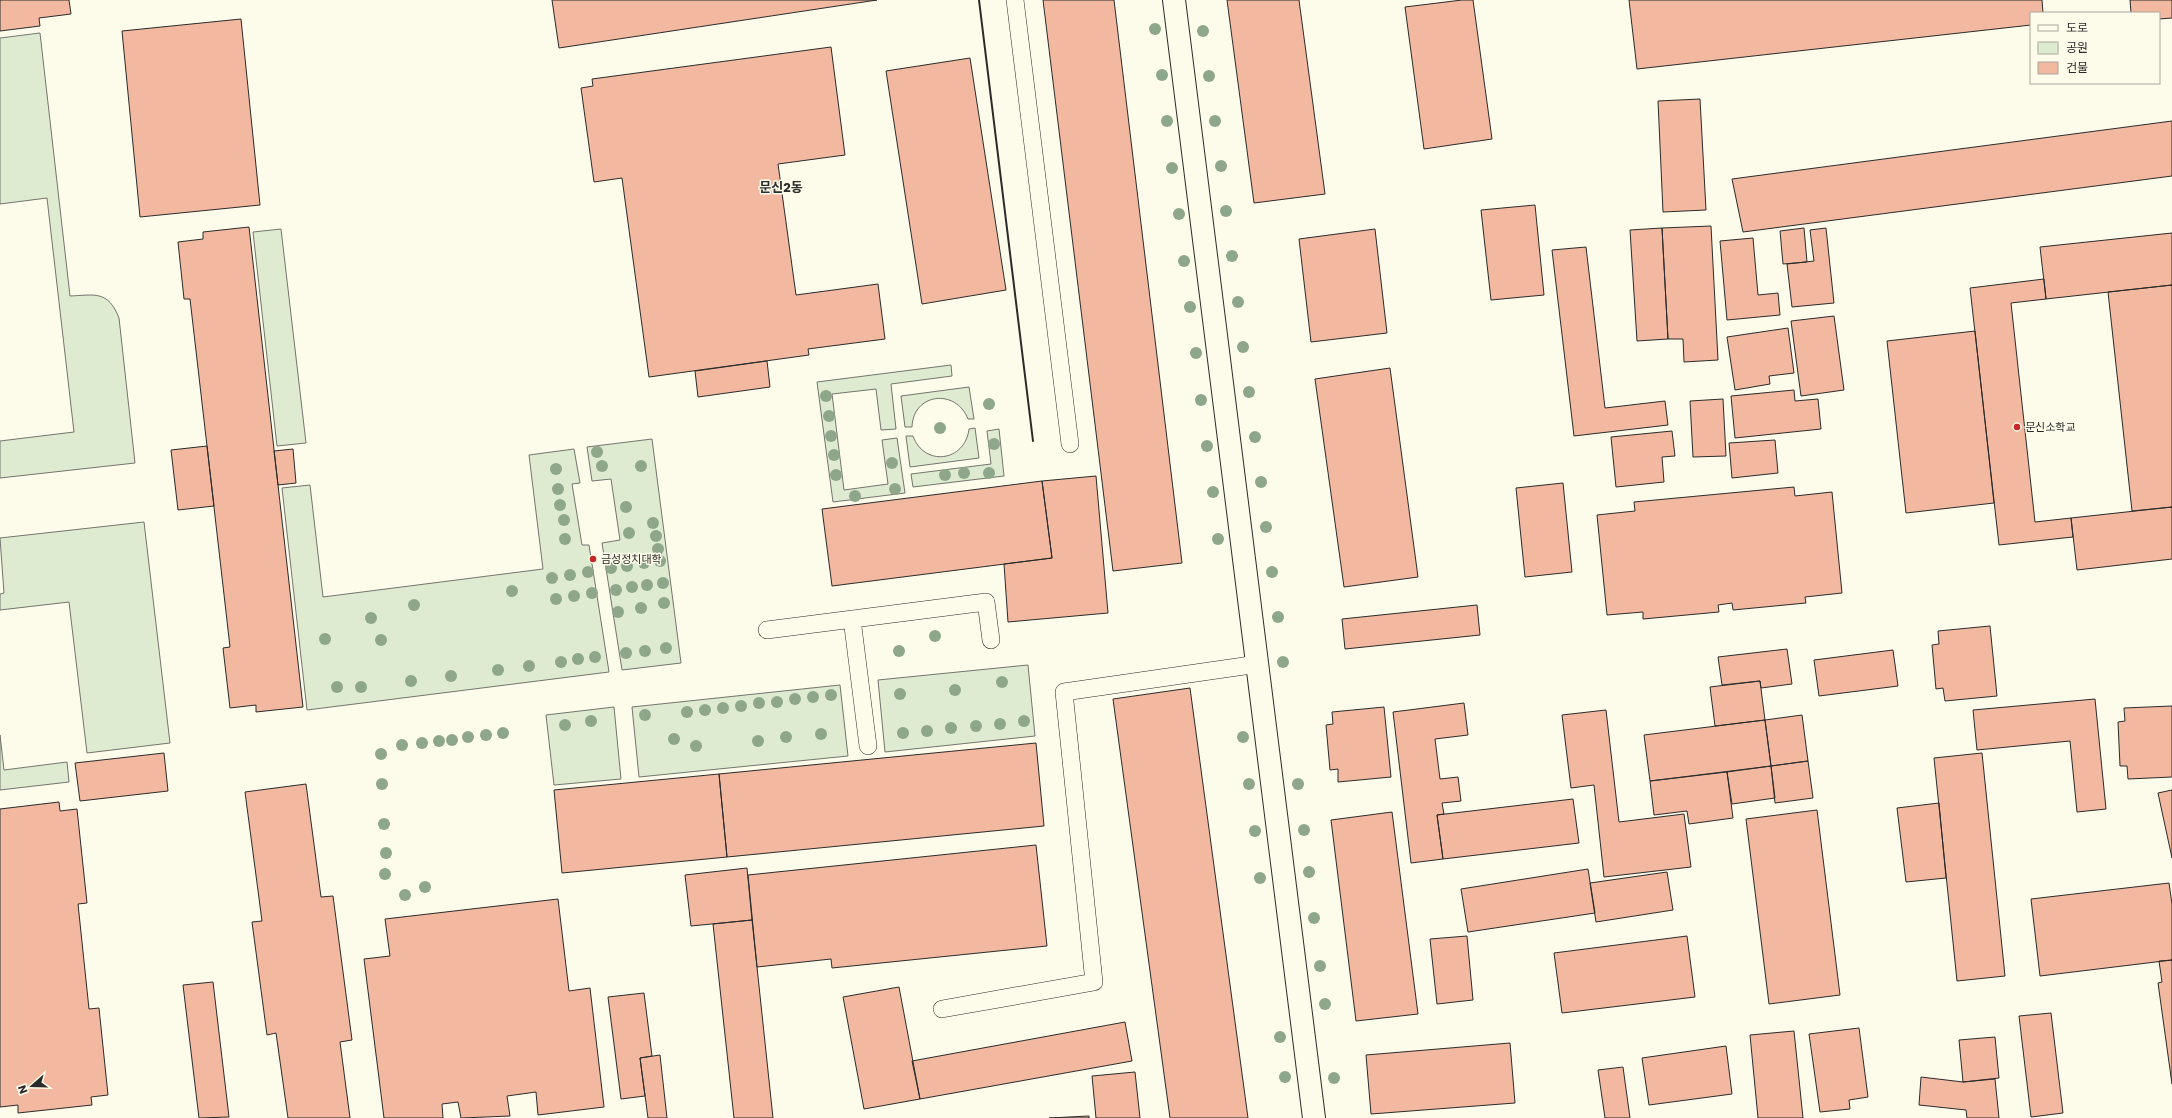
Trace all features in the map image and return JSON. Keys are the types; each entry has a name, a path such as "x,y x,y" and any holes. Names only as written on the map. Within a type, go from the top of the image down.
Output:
{"main road":[{"path":"1174,0 1314,1118"}],"lane":[{"path":"1015,0 1070,444"},
{"path":"767,630 986,602 991,640"},
{"path":"852,619 868,746"},
{"path":"942,1009 1094,982 1064,692 1258,664"}],"green space":[{"path":"40,33 70,296 94,295 105,298 115,309 119,318 135,463 0,478 0,441 74,432 47,198 0,204 0,38"},
{"path":"281,229 306,443 277,446 253,232"},
{"path":"951,365 952,376 891,384 896,429 881,430 876,389 832,394 844,490 888,484 882,440 897,438 905,493 833,502 817,382"},
{"path":"969,387 974,419 968,419 962,409 954,402 945,399 936,399 927,401 919,407 914,416 912,427 905,427 901,396"},
{"path":"975,428 979,458 910,467 906,436 913,436 918,446 926,453 934,456 944,456 952,454 960,448 966,440 969,429"},
{"path":"999,429 1004,476 913,487 911,474 991,464 987,431"},
{"path":"652,439 681,663 622,670 602,543 620,540 611,479 592,481 587,447"},
{"path":"574,449 580,483 572,484 582,545 589,545 609,672 307,710 282,488 310,485 323,597 543,569 529,455"},
{"path":"144,522 170,743 87,753 69,602 0,610 0,594 4,593 0,538"},
{"path":"1028,665 1035,736 885,752 878,680"},
{"path":"840,685 848,756 639,777 632,707"},
{"path":"614,707 621,779 554,785 546,715"},
{"path":"0,735 4,770 67,762 69,782 0,790"}],"building":[{"path":"0,0 69,0 71,14 39,18 40,26 0,31"},
{"path":"552,0 877,0 559,48"},
{"path":"1043,0 1114,0 1182,563 1113,571"},
{"path":"1227,0 1299,0 1325,194 1254,203"},
{"path":"1473,0 1492,139 1424,149 1405,7"},
{"path":"1629,0 2042,0 2043,12 2030,12 2030,25 1637,69"},
{"path":"2130,0 2172,0 2172,18 2160,19 2160,12 2131,12"},
{"path":"241,19 260,205 140,217 122,31"},
{"path":"831,47 845,155 778,164 796,295 878,284 885,339 808,349 809,355 649,377 622,178 594,182 581,88 593,86 592,79"},
{"path":"970,58 1006,290 922,304 886,71"},
{"path":"1700,99 1706,210 1663,212 1658,101"},
{"path":"2172,121 2172,176 1743,232 1732,179"},
{"path":"1535,205 1544,295 1491,300 1481,210"},
{"path":"1711,226 1718,360 1684,362 1683,339 1668,339 1662,228"},
{"path":"249,227 303,707 256,712 256,705 230,708 223,648 230,647 190,299 184,299 178,242 203,239 203,232"},
{"path":"1662,228 1668,339 1637,341 1630,230"},
{"path":"1804,228 1807,262 1783,264 1780,231"},
{"path":"1826,228 1834,303 1792,307 1787,264 1814,261 1810,230"},
{"path":"1375,229 1387,333 1311,342 1299,239"},
{"path":"2172,233 2172,285 2046,299 2040,247"},
{"path":"1753,238 1758,295 1778,293 1780,315 1727,320 1720,241"},
{"path":"1586,247 1605,408 1665,401 1668,425 1574,436 1552,250"},
{"path":"2044,279 2046,299 2011,303 2035,522 2071,518 2073,537 1999,545 1970,288"},
{"path":"2172,285 2172,507 2132,511 2108,292"},
{"path":"1834,316 1844,390 1801,396 1791,321"},
{"path":"1788,328 1794,373 1769,376 1770,384 1735,390 1727,337"},
{"path":"1975,331 1994,503 1906,513 1887,341"},
{"path":"767,361 770,387 698,397 695,371"},
{"path":"1390,368 1418,577 1344,587 1315,379"},
{"path":"1794,390 1795,401 1818,399 1821,429 1735,438 1731,396"},
{"path":"1723,399 1726,456 1693,457 1690,401"},
{"path":"1672,431 1675,456 1662,457 1664,482 1616,487 1611,437"},
{"path":"1775,440 1778,473 1732,478 1729,443"},
{"path":"207,446 214,506 178,510 171,450"},
{"path":"293,449 296,483 278,485 274,451"},
{"path":"1096,476 1108,613 1008,622 1004,564 1052,558 1042,481"},
{"path":"1042,481 1052,558 832,586 822,509"},
{"path":"1563,483 1572,572 1525,577 1516,488"},
{"path":"1794,487 1795,496 1832,492 1842,593 1805,597 1806,603 1733,610 1732,603 1718,605 1719,612 1643,619 1643,612 1607,615 1597,515 1635,511 1634,502"},
{"path":"2172,507 2172,559 2077,570 2071,518"},
{"path":"1477,605 1480,635 1345,649 1342,619"},
{"path":"1990,626 1997,696 1945,701 1943,688 1936,689 1932,645 1939,644 1938,631"},
{"path":"1787,649 1792,684 1761,688 1760,681 1722,685 1718,657"},
{"path":"1893,650 1898,686 1819,696 1814,660"},
{"path":"1760,681 1765,720 1715,726 1710,687"},
{"path":"1190,688 1248,1118 1170,1118 1113,699"},
{"path":"2095,699 2106,809 2077,812 2070,741 1977,750 1973,710"},
{"path":"1464,703 1468,735 1435,739 1440,779 1458,777 1461,801 1442,803 1444,814 1437,815 1443,859 1411,863 1393,712"},
{"path":"2172,706 2172,777 2128,779 2127,766 2120,766 2118,722 2125,721 2124,708"},
{"path":"1384,707 1391,777 1338,782 1338,769 1330,770 1326,725 1333,724 1332,712"},
{"path":"1606,710 1619,822 1684,814 1691,867 1604,877 1594,785 1571,788 1562,715"},
{"path":"1802,715 1808,761 1771,766 1765,720"},
{"path":"1765,720 1771,766 1650,781 1644,735"},
{"path":"1036,743 1044,826 727,857 719,774"},
{"path":"164,753 168,791 80,801 75,763"},
{"path":"1982,753 2005,976 1957,981 1934,758"},
{"path":"1808,761 1813,798 1775,803 1771,766"},
{"path":"1771,766 1775,798 1732,804 1727,772"},
{"path":"1727,772 1733,818 1689,824 1687,811 1654,815 1650,781"},
{"path":"719,774 727,857 562,873 554,790"},
{"path":"306,784 321,897 333,896 352,1040 340,1042 350,1118 288,1118 276,1033 267,1035 252,922 262,921 245,792"},
{"path":"2172,790 2172,858 2158,793"},
{"path":"1573,799 1579,843 1443,859 1437,815"},
{"path":"59,802 60,811 77,809 87,903 78,904 89,1009 99,1008 108,1095 91,1097 92,1105 18,1113 18,1105 0,1107 0,809"},
{"path":"1939,803 1946,878 1906,882 1897,808"},
{"path":"1817,810 1840,995 1769,1004 1746,819"},
{"path":"1392,812 1418,1014 1356,1021 1331,820"},
{"path":"1036,845 1047,946 832,968 831,959 757,967 748,875"},
{"path":"747,868 752,920 691,926 685,875"},
{"path":"1588,869 1595,913 1468,932 1461,889"},
{"path":"1667,872 1673,910 1596,922 1590,883"},
{"path":"2169,883 2172,904 2172,960 2040,976 2031,899"},
{"path":"558,899 569,991 590,988 604,1107 538,1115 536,1092 507,1096 510,1116 461,1118 458,1102 442,1104 443,1118 384,1118 364,959 390,956 385,919"},
{"path":"752,920 773,1118 734,1118 713,924"},
{"path":"1467,936 1473,1000 1437,1004 1430,939"},
{"path":"1687,936 1695,997 1562,1013 1554,953"},
{"path":"2172,960 2172,1084 2158,983 2162,982 2159,961"},
{"path":"213,982 229,1117 199,1118 183,985"},
{"path":"899,987 920,1099 864,1109 843,997"},
{"path":"644,993 652,1056 640,1058 645,1096 621,1099 608,997"},
{"path":"2051,1013 2063,1113 2031,1117 2019,1016"},
{"path":"1125,1022 1132,1061 920,1099 912,1061"},
{"path":"1859,1028 1868,1097 1849,1100 1850,1109 1820,1112 1809,1034"},
{"path":"1794,1031 1803,1118 1758,1118 1750,1035"},
{"path":"1995,1037 1999,1078 1963,1082 1959,1040"},
{"path":"1510,1043 1515,1103 1371,1114 1366,1055"},
{"path":"1726,1046 1732,1094 1649,1105 1642,1058"},
{"path":"660,1055 667,1118 648,1118 640,1058"},
{"path":"1623,1067 1630,1118 1605,1118 1598,1070"},
{"path":"1135,1072 1140,1118 1096,1118 1092,1076"},
{"path":"1921,1077 1963,1082 1995,1079 1999,1118 1967,1118 1966,1110 1919,1105"},
{"path":"1089,1116 1089,1118 1049,1118"}],"wall":[{"path":"979,0 1033,441"}],"place":[{"name":"문신소학교","path":"2017,427"},
{"name":"금성정치대학","path":"593,559"}],"district":[{"name":"문신2동","path":"781,187"}]}
